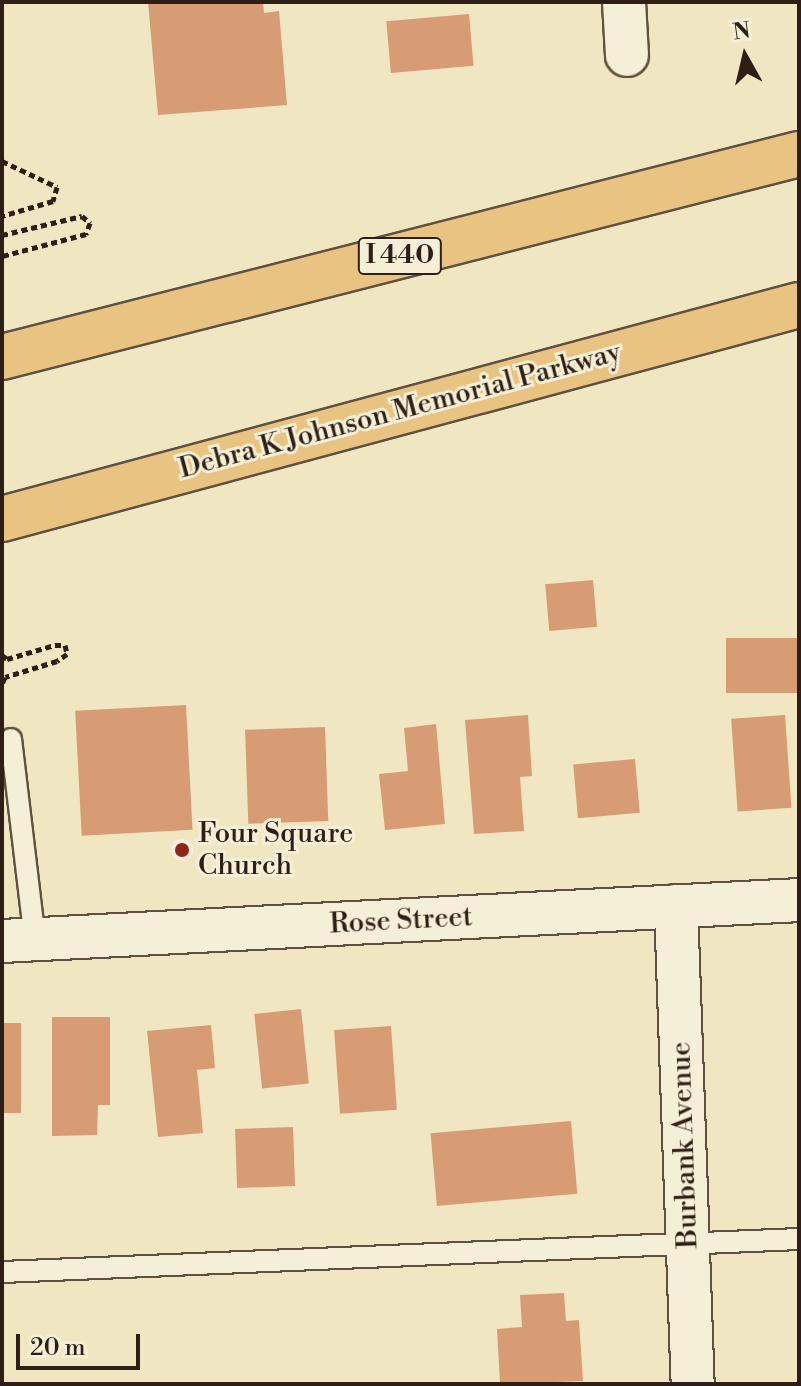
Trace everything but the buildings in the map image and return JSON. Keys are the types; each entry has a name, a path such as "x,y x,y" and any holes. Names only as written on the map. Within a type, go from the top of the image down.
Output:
{"highway":[{"name":"I 440","path":"2,357 799,154"},
{"name":"Debra K Johnson Memorial Parkway","path":"2,519 799,305"}],"street":[{"path":"624,2 627,55"},
{"name":"Rose Street","path":"19,940 799,900"},
{"name":"Burbank Avenue","path":"676,906 693,1384"}],"lane":[{"path":"11,739 19,940"},
{"path":"2,1272 799,1239"}],"path":[{"path":"2,161 57,187 53,201 2,216"},
{"path":"2,235 82,216 90,223 86,234 2,256"},
{"path":"2,655 7,659 55,645 65,645 67,654 57,661 5,677 2,684"}],"place":[{"name":"Four Square Church","path":"182,850"}]}
